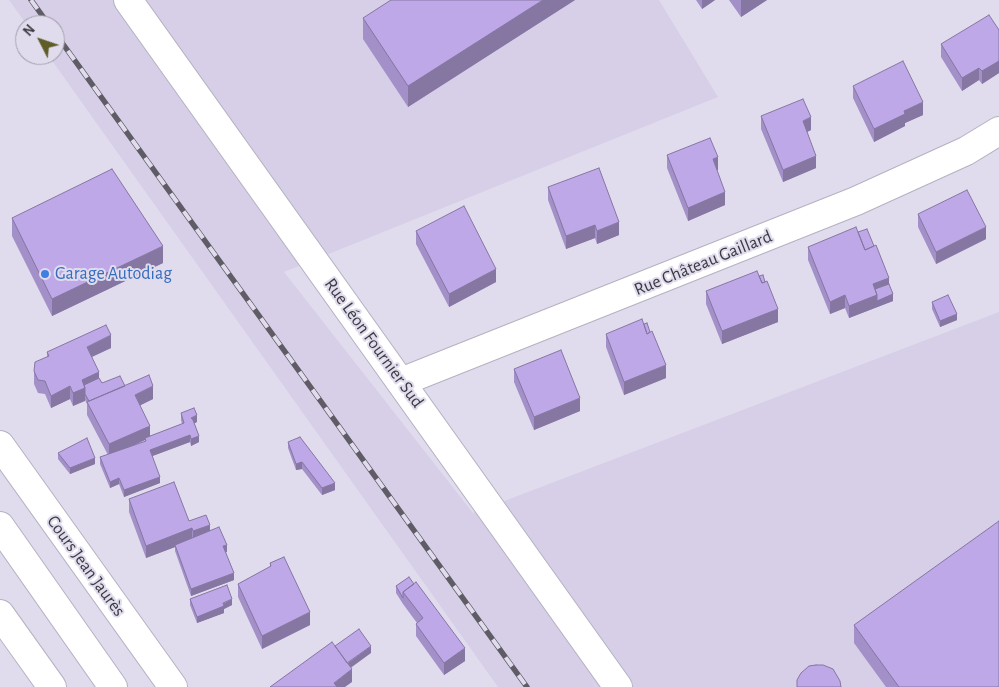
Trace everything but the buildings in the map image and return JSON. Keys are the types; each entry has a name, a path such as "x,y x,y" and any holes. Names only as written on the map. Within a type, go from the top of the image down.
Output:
{"street":[{"name":"Rue Léon Fournier Sud","path":"128,0 618,687"},
{"name":"Rue Château Gaillard","path":"401,382 856,201 966,151 999,131"},
{"name":"Cours Jean Jaurès","path":"0,445 173,687"},
{"path":"0,526 113,687"},
{"path":"0,614 52,687"}],"shaded area":[{"path":"9,0 659,0 718,97 284,272 473,513 999,312 999,687 597,687 590,679 596,687 498,687 55,65 65,65 65,15 20,15"}],"railway":[{"path":"31,0 42,15"},
{"path":"65,47 527,687"}],"place":[{"name":"Garage Autodiag","path":"45,274"}]}
